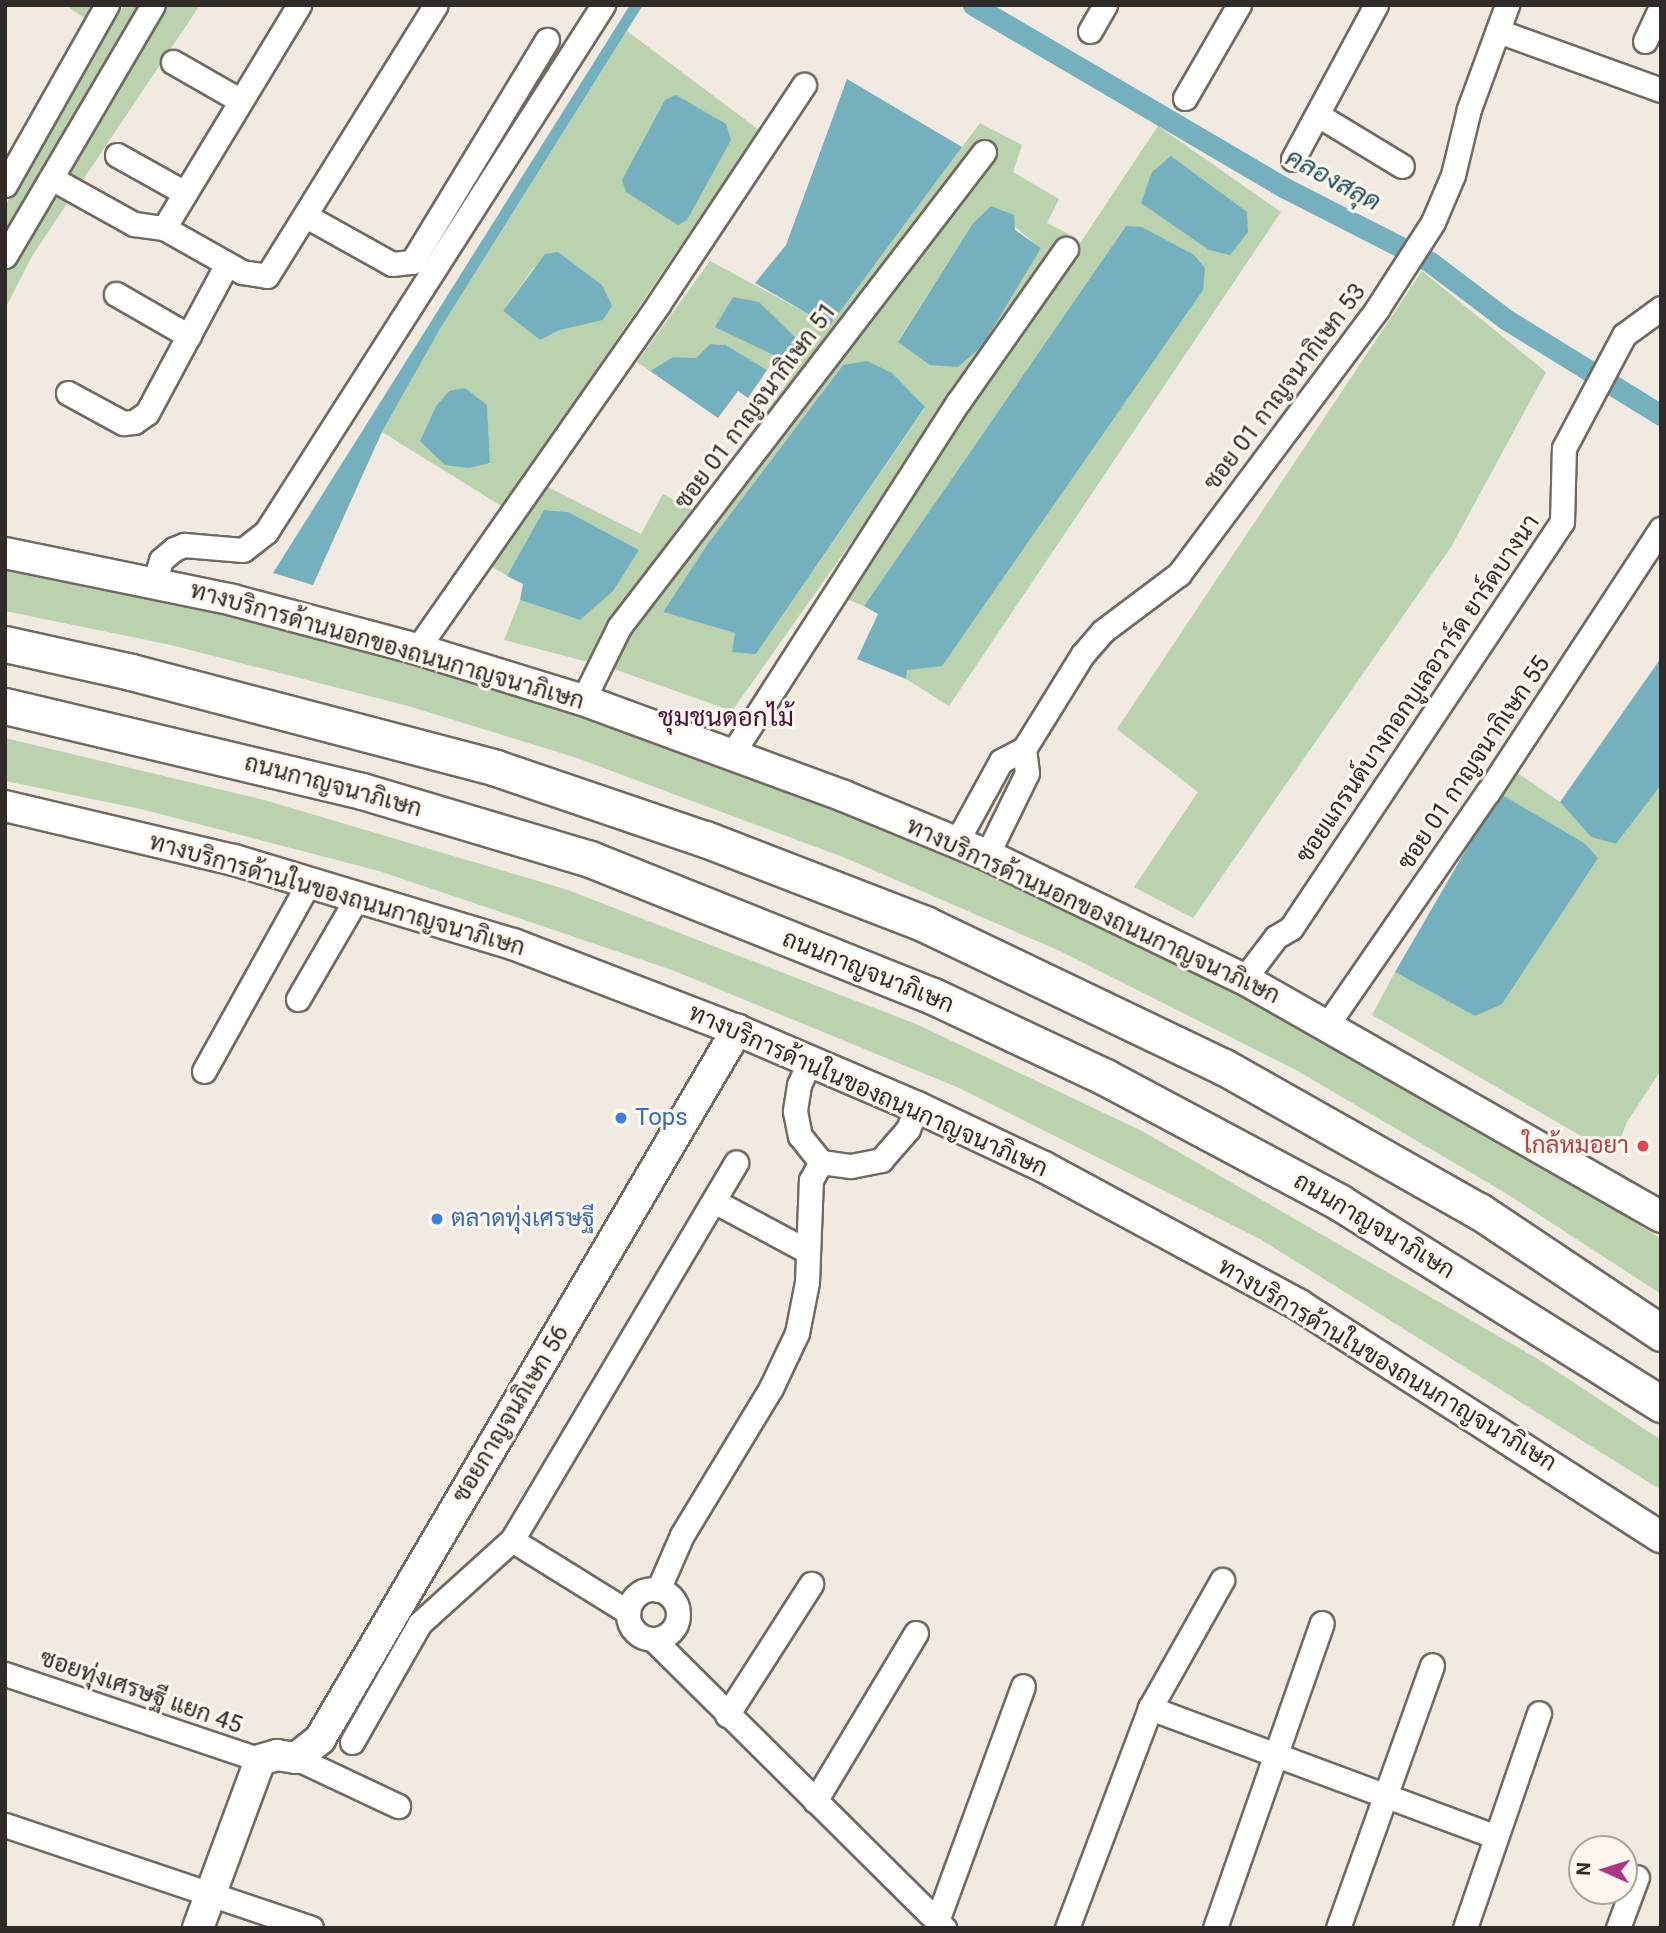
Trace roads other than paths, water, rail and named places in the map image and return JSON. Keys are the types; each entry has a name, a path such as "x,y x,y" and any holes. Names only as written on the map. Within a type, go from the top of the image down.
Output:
{"highway":[{"path":"5,644 131,672 496,768 705,839 925,924 1224,1067 1479,1211 1661,1333"},
{"name":"ถนนกาญจนาภิเษก","path":"5,706 362,791 590,859 933,996 1105,1077 1339,1202 1661,1404"}],"main road":[{"name":"ทางบริการด้านนอกของถนนกาญจนาภิเษก","path":"5,553 154,583 417,649 583,700 732,754 957,842 1244,979 1661,1217"},
{"name":"ทางบริการด้านในของถนนกาญจนาภิเษก","path":"5,806 309,882 513,944 737,1030 917,1107 1044,1167 1299,1305 1661,1537"},
{"name":"ซอยกาญจนภิเษก 56","path":"296,1758 320,1739 737,1030"},
{"path":"198,1928 260,1760 277,1755 296,1758"}],"street":[{"path":"5,185 107,5"},
{"path":"5,256 53,180 153,5"},
{"path":"53,180 134,224 164,228 228,264 257,277 267,276 436,5"},
{"path":"154,583 161,560 174,549 184,545 243,550 267,531 603,5"},
{"path":"1090,32 1105,5"},
{"path":"1185,98 1239,5"},
{"path":"1293,159 1376,5"},
{"name":"ซอย 01 กาญจนากิเษก 53","path":"957,842 1001,761 1024,749 1083,654 1103,631 1179,574 1377,309 1433,222 1453,175 1469,108 1507,5"},
{"path":"164,228 298,6"},
{"path":"1645,41 1661,6"},
{"path":"1498,31 1661,90"},
{"path":"306,216 392,264 412,262 547,40"},
{"path":"173,62 241,102"},
{"path":"417,649 659,303 804,85"},
{"path":"1318,115 1402,166"},
{"name":"ซอย 01 กาญจนากิเษก 51","path":"583,700 619,627 985,152"},
{"path":"117,155 185,193"},
{"path":"732,754 959,401 1066,249"},
{"path":"68,393 108,417 134,422 147,413 228,264"},
{"path":"116,294 188,337"},
{"name":"ซอยแกรนด์บางกอกบูเลอวาร์ด ยาร์ดบางนา","path":"1244,979 1276,937 1291,928 1562,522 1564,448 1624,335 1661,308"},
{"name":"ซอย 01 กาญจนากิเษก 55","path":"1327,1025 1488,792 1661,529"},
{"name":"ซอย 01 กาญจนากิเษก 53","path":"987,855 1027,773 1024,749"},
{"path":"204,1071 309,882"},
{"path":"298,999 358,896"},
{"path":"810,1061 799,1085 795,1111 800,1136 821,1162 851,1166 881,1160 908,1129 917,1107"},
{"path":"658,1590 682,1535 771,1388 797,1333 807,1282 811,1180 821,1162"},
{"path":"352,1742 420,1623 512,1540 736,1163"},
{"path":"713,1201 807,1251"},
{"path":"512,1540 628,1612 632,1629 654,1640 940,1924 1023,1686"},
{"path":"1067,1928 1150,1708 1222,1580"},
{"path":"727,1715 811,1584"},
{"path":"628,1612 641,1592 658,1590 674,1602 677,1622 666,1636 654,1640"},
{"path":"1214,1928 1322,1623"},
{"path":"815,1801 916,1633"},
{"path":"1338,1928 1432,1665"},
{"name":"ซอยทุ่งเศรษฐี แยก 45","path":"5,1674 260,1760"},
{"path":"1150,1708 1494,1836"},
{"path":"1465,1928 1494,1836 1539,1713"},
{"path":"296,1758 398,1806"},
{"path":"5,1825 312,1928"},
{"path":"1618,1928 1627,1905"}],"water":[{"path":"630,5 643,5 440,329 382,432 313,585 273,573"},
{"path":"847,79 962,147 829,326 755,283 786,245"},
{"path":"676,95 726,124 731,140 687,220 678,225 626,192 622,180 665,100"},
{"path":"1171,156 1247,212 1248,232 1230,255 1209,250 1141,203 1152,172"},
{"path":"991,206 1014,215 1015,230 1041,248 982,346 958,367 930,365 898,342 973,223"},
{"path":"1126,226 1142,227 1194,255 1205,268 1203,290 942,666 907,670 906,679 857,659 878,614 864,606"},
{"path":"558,252 602,285 612,306 603,320 560,330 540,340 503,311 545,254"},
{"path":"733,297 759,302 803,345 797,360 784,360 715,327"},
{"path":"710,344 726,345 767,370 748,398 738,391 718,418 650,371 673,357 696,358"},
{"path":"867,361 892,373 925,407 756,654 732,652 735,633 663,612 707,545 843,365"},
{"path":"465,388 487,405 490,463 469,468 445,465 420,441 436,406 449,391"},
{"path":"544,510 568,512 639,550 613,591 580,620 520,600 523,584 507,576"},
{"path":"1661,658 1661,785 1616,844 1591,837 1560,802"},
{"path":"1499,793 1584,843 1598,858 1502,1004 1475,1016 1395,972"}],"waterway":[{"name":"คลองสลุด","path":"973,5 1285,188 1430,262 1507,320 1661,415"}],"place":[{"name":"Tops","path":"621,1118"},
{"name":"ใกล้หมอยา","path":"1643,1146"},
{"name":"ตลาดทุ่งเศรษฐี","path":"437,1219"}],"district":[{"name":"ชุมชนดอกไม้","path":"726,718"}]}
